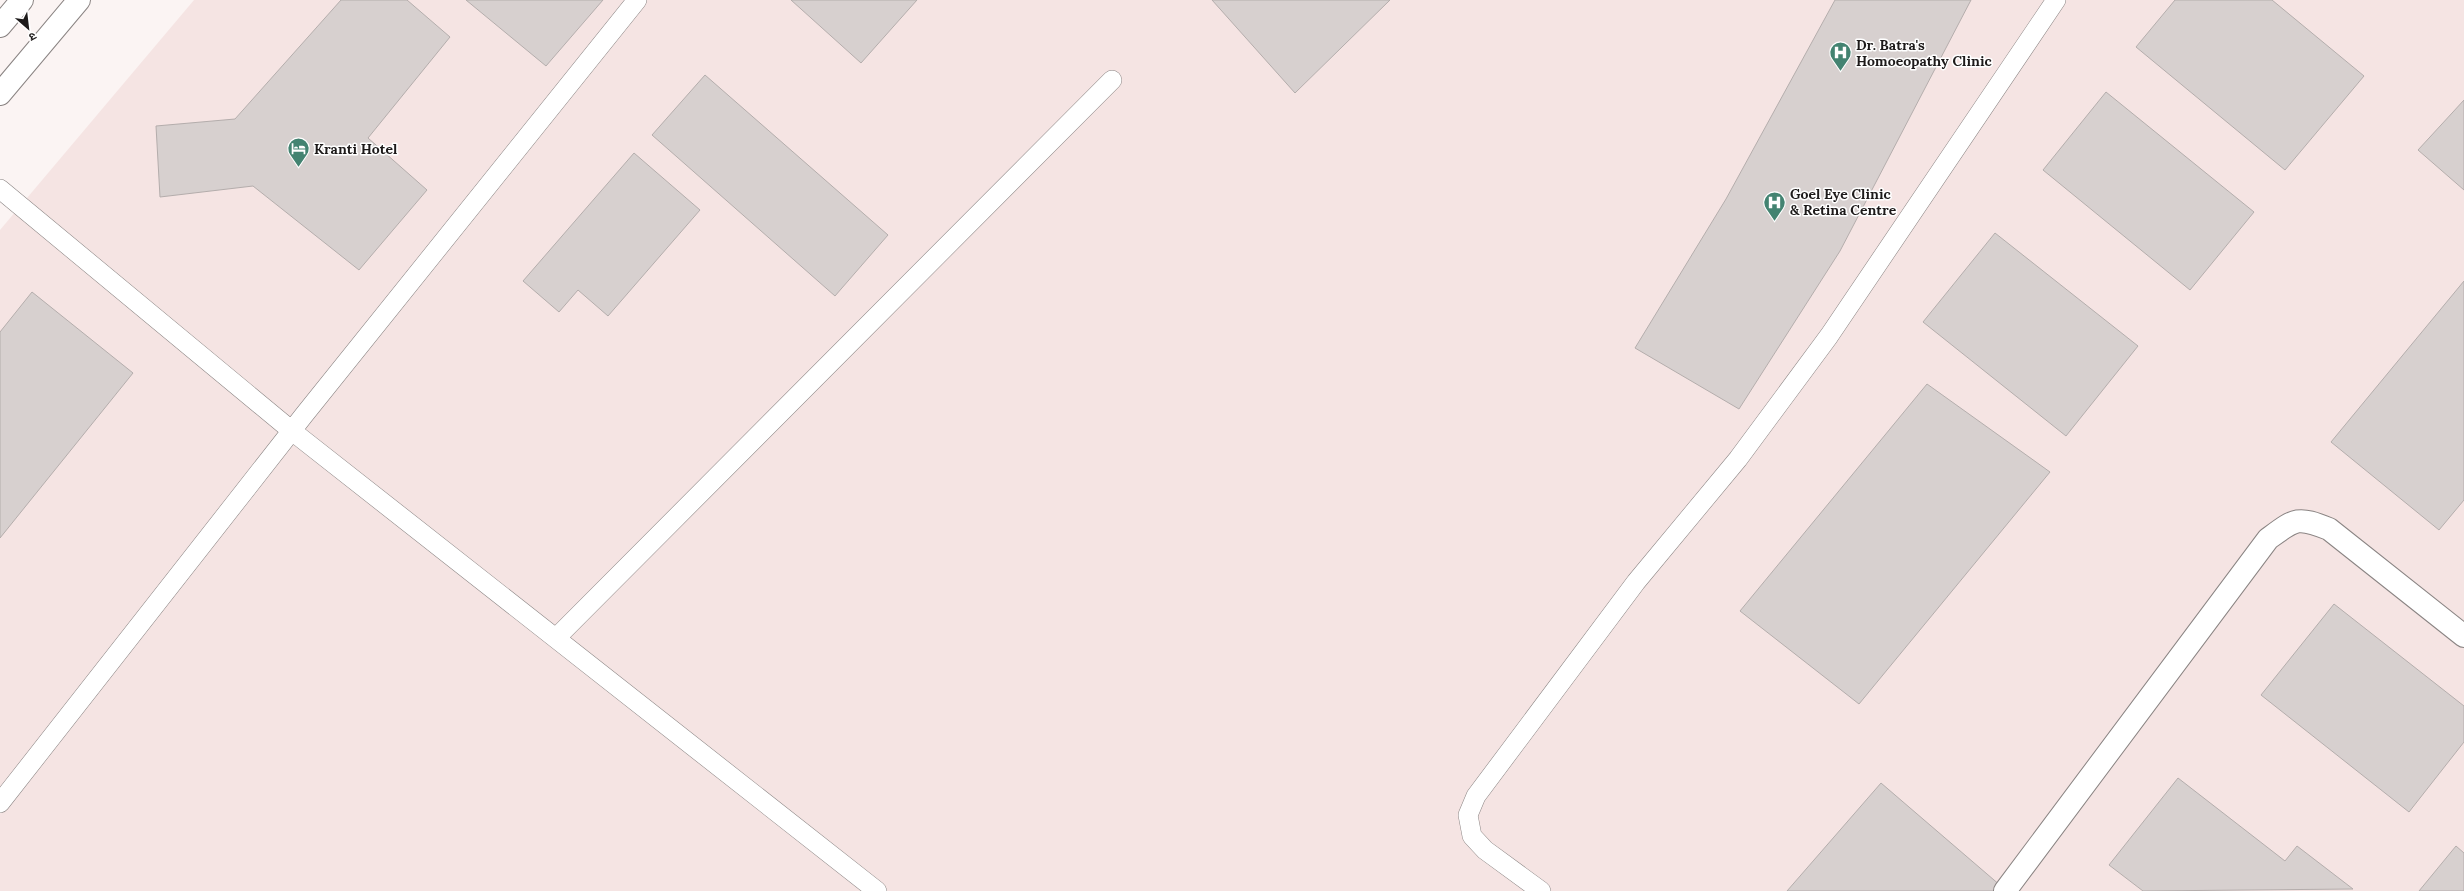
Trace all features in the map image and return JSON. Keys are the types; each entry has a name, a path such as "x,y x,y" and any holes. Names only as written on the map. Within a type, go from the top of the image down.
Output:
{"street":[{"path":"0,26 22,0"},
{"path":"0,94 79,0"},
{"path":"2004,891 2268,539 2292,521 2311,522 2329,529 2464,636"}],"lane":[{"path":"0,803 292,431 637,0"},
{"path":"1541,891 1485,850 1472,836 1468,815 1476,796 1636,582 1738,458 1829,336 2056,0"},
{"path":"556,638 1112,80"},
{"path":"0,189 292,431 877,891"}],"shaded area":[{"path":"194,0 2464,0 2464,891 0,891 0,230"}],"building":[{"path":"341,0 407,0 450,37 368,138 427,190 359,270 253,186 160,197 156,126 235,119"},
{"path":"466,0 603,0 546,66"},
{"path":"791,0 917,0 861,63"},
{"path":"1212,0 1390,0 1295,93"},
{"path":"1835,0 1971,0 1840,251 1739,409 1635,348 1726,199"},
{"path":"2175,0 2272,0 2364,76 2285,170 2136,47"},
{"path":"705,75 888,235 835,296 652,135"},
{"path":"2106,92 2254,212 2190,290 2043,170"},
{"path":"2464,100 2464,190 2418,150"},
{"path":"634,153 700,210 608,316 578,290 559,312 523,281"},
{"path":"1995,233 2138,346 2066,436 1923,322"},
{"path":"2464,281 2464,500 2439,530 2331,442"},
{"path":"32,292 133,373 0,538 0,332"},
{"path":"1927,384 2050,472 1859,704 1740,611"},
{"path":"2334,604 2464,706 2464,742 2409,812 2261,695"},
{"path":"2178,778 2285,861 2297,846 2353,889 2143,891 2109,865"},
{"path":"1881,783 2001,886 1997,891 1787,891"},
{"path":"2456,846 2464,853 2464,891 2419,891"}],"place":[{"name":"Dr. Batra's Homoeopathy Clinic","path":"1841,72"},
{"name":"Kranti Hotel","path":"298,168"},
{"name":"Goel Eye Clinic & Retina Centre","path":"1774,222"}]}
